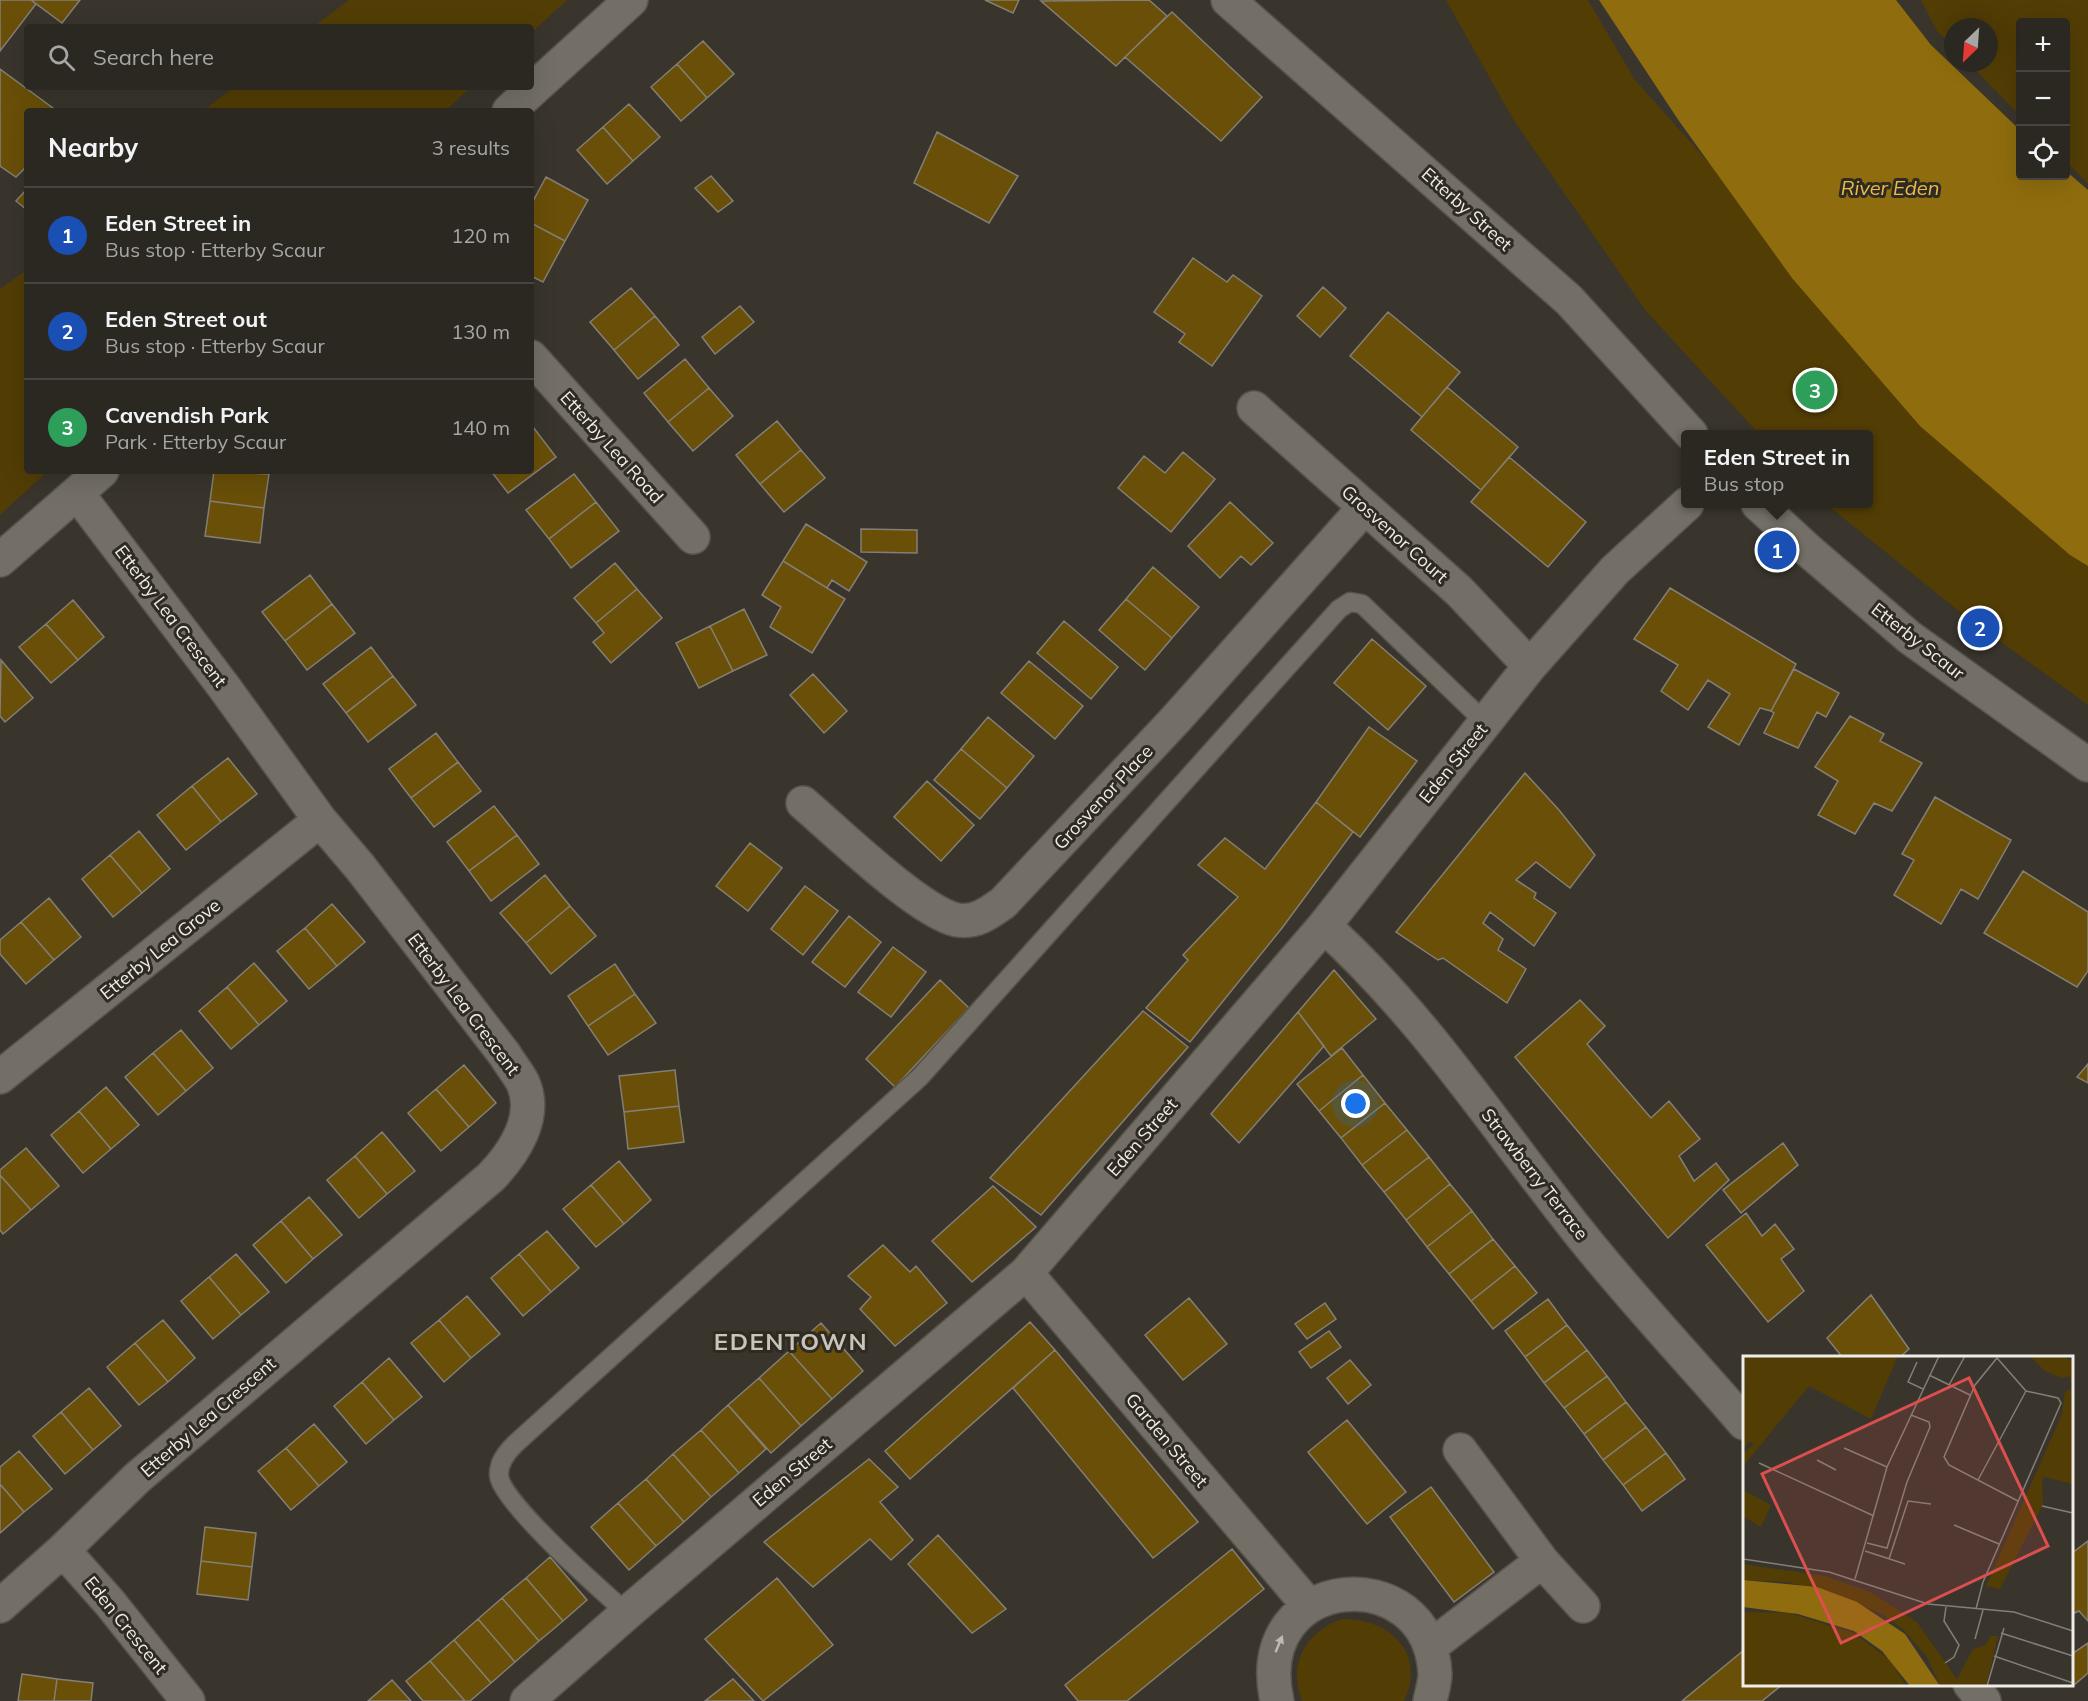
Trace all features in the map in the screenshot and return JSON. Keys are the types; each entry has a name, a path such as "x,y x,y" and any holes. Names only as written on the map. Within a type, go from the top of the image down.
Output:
{"street":[{"path":"534,88 631,0"},
{"name":"Etterby Street","path":"1228,0 1569,300 1686,430"},
{"path":"511,108 531,90"},
{"name":"Etterby Lea Road","path":"534,360 693,537"},
{"name":"Grosvenor Court","path":"1254,408 1459,591 1530,666"},
{"path":"0,560 99,474"},
{"name":"Etterby Lea Crescent","path":"0,1606 63,1550 137,1478 491,1177 510,1157 519,1142 527,1103 523,1084 490,1036 360,867 320,820 224,687 77,493"},
{"name":"Grosvenor Place","path":"803,803 908,892 958,920 981,918 1003,903 1105,795 1365,507"},
{"name":"Eden Street","path":"527,1701 627,1612 1026,1274 1324,926 1530,666 1615,570 1683,508"},
{"name":"Etterby Scaur","path":"1762,508 1909,637 2088,765"},
{"name":"Etterby Lea Grove","path":"0,1077 320,820"},
{"name":"Strawberry Terrace","path":"1324,926 1356,954 1437,1049 1579,1232 1743,1422"},
{"name":"Garden Street","path":"1026,1274 1309,1606"},
{"path":"1460,1450 1542,1561 1583,1606"},
{"name":"Eden Crescent","path":"63,1550 110,1603 188,1701"},
{"path":"1430,1647 1542,1561"},
{"path":"1277,1701 1272,1677 1276,1650 1288,1625 1309,1606 1331,1596 1355,1593 1379,1597 1401,1608 1418,1626 1430,1647 1435,1675 1430,1701"},
{"path":"1972,1686 1984,1701"}],"lane":[{"path":"627,1612 578,1571 505,1492 499,1475 500,1465 514,1444 920,1077 1339,609 1350,602 1362,604 1486,723"}],"shaded area":[{"path":"349,0 567,0 534,30 534,24 317,24"},
{"path":"1446,0 1588,0 1635,80 1982,468 2088,549 2088,705 1960,612 1831,508 1873,508 1873,430 1755,430 1646,311 1513,119"},
{"path":"1921,0 2088,0 2088,184 2070,165 2070,18 2016,18 2016,112 1978,72 1998,72 1998,18 1944,18 1944,38 1937,31"},
{"path":"230,90 468,90 448,108 207,108"},
{"path":"24,272 24,474 45,474 0,515 0,289"},
{"path":"1342,1619 1359,1620 1375,1625 1388,1632 1399,1642 1407,1654 1411,1668 1410,1684 1404,1701 1302,1701 1297,1674 1303,1651 1318,1632"}],"water":[{"name":"River Eden","path":"1599,0 1896,0 1931,45 1944,57 1944,72 1959,72 2016,126 2016,180 2070,180 2070,174 2088,190 2088,566 2070,555 1920,426 1792,278 1679,121"}],"building":[{"path":"0,0 31,0 36,4 0,51"},
{"path":"31,0 80,0 62,23"},
{"path":"985,0 1019,0 1013,13"},
{"path":"1149,0 1167,16 1116,66 1041,1"},
{"path":"1172,12 1262,97 1221,141 1125,57"},
{"path":"703,41 734,74 707,98 677,64"},
{"path":"677,64 707,98 681,121 651,87"},
{"path":"0,69 24,87 24,90 28,90 53,108 24,108 24,169 16,177 0,166"},
{"path":"629,104 660,137 633,161 603,127"},
{"path":"603,127 633,161 607,184 577,150"},
{"path":"937,132 1018,176 989,223 914,183"},
{"path":"711,176 733,201 718,212 695,188"},
{"path":"546,177 588,200 565,241 534,225 534,199"},
{"path":"24,192 24,208 16,201"},
{"path":"534,225 565,241 543,282 534,278"},
{"path":"1193,258 1227,282 1233,275 1262,296 1212,366 1179,342 1185,334 1154,312"},
{"path":"1323,287 1346,308 1320,337 1297,316"},
{"path":"631,288 655,316 614,350 590,322"},
{"path":"740,306 754,322 715,354 702,337"},
{"path":"1388,312 1460,372 1422,417 1350,356"},
{"path":"655,316 679,345 638,379 614,350"},
{"path":"685,359 709,388 668,422 644,393"},
{"path":"1447,387 1518,447 1481,490 1411,430"},
{"path":"709,388 733,416 693,451 668,422"},
{"path":"777,421 801,450 760,484 736,455"},
{"path":"534,428 556,457 534,474"},
{"path":"801,450 825,478 784,512 760,484"},
{"path":"1183,452 1215,479 1171,532 1118,488 1144,456 1165,473"},
{"path":"1509,457 1586,522 1548,567 1471,502"},
{"path":"214,474 269,474 264,508 210,501"},
{"path":"493,474 533,474 508,493"},
{"path":"574,474 596,502 549,539 526,510"},
{"path":"210,501 264,508 260,543 205,536"},
{"path":"596,502 619,531 571,568 549,539"},
{"path":"1230,502 1273,543 1251,565 1241,556 1220,578 1188,546"},
{"path":"806,524 867,562 849,591 832,580 827,588 783,561"},
{"path":"861,529 917,530 917,553 861,552"},
{"path":"783,561 845,599 812,653 770,627 781,607 762,595"},
{"path":"615,563 637,589 596,623 574,598"},
{"path":"1153,567 1199,607 1172,638 1126,599"},
{"path":"310,575 332,604 285,641 262,612"},
{"path":"1670,588 1796,664 1771,711 1760,708 1739,745 1708,727 1730,694 1708,680 1688,710 1661,691 1678,665 1634,639"},
{"path":"637,589 662,618 611,663 593,642 604,633 596,623"},
{"path":"1126,599 1172,638 1145,670 1099,630"},
{"path":"73,600 104,637 78,660 46,624"},
{"path":"332,604 355,633 307,670 285,641"},
{"path":"744,609 767,655 733,671 710,626"},
{"path":"1064,621 1118,667 1091,699 1037,653"},
{"path":"46,624 78,660 51,683 19,647"},
{"path":"710,626 733,671 699,688 676,643"},
{"path":"1372,639 1426,686 1388,730 1334,683"},
{"path":"371,647 393,676 346,713 323,684"},
{"path":"1,660 33,698 5,722 0,716"},
{"path":"1029,661 1083,706 1055,739 1001,693"},
{"path":"1794,669 1839,693 1826,717 1817,712 1798,748 1764,733 1774,713 1771,711"},
{"path":"813,674 847,711 824,733 790,695"},
{"path":"393,676 416,705 368,742 346,713"},
{"path":"1850,716 1884,734 1880,741 1922,763 1892,811 1874,803 1855,834 1818,815 1838,781 1815,767"},
{"path":"988,717 1034,756 1007,788 961,749"},
{"path":"1369,727 1417,761 1360,837 1316,802"},
{"path":"436,733 458,762 411,798 389,769"},
{"path":"961,749 1007,788 980,819 934,780"},
{"path":"228,758 257,794 221,822 192,786"},
{"path":"458,762 481,791 434,827 411,798"},
{"path":"1525,773 1559,810 1595,855 1570,888 1536,862 1516,880 1536,893 1534,898 1556,913 1534,946 1490,912 1483,923 1503,939 1498,950 1526,969 1507,1003 1443,958 1438,960 1396,932"},
{"path":"927,781 974,825 941,861 894,817"},
{"path":"192,786 221,822 186,850 157,815"},
{"path":"1935,797 2011,840 1978,899 1961,889 1941,924 1894,895 1914,860 1902,854"},
{"path":"1316,802 1353,832 1282,928 1190,1042 1146,1008 1188,960 1183,955 1238,897 1198,865 1225,838 1265,869"},
{"path":"494,806 517,835 469,871 447,842"},
{"path":"139,831 170,869 142,893 110,855"},
{"path":"517,835 539,864 491,901 469,871"},
{"path":"750,843 782,868 748,911 716,886"},
{"path":"110,855 142,893 113,917 82,879"},
{"path":"2023,871 2088,912 2088,971 2077,987 1984,933"},
{"path":"545,875 570,906 526,943 500,913"},
{"path":"805,886 838,911 803,955 771,929"},
{"path":"49,898 81,937 54,960 21,922"},
{"path":"332,904 365,942 337,966 305,928"},
{"path":"570,906 596,936 551,974 526,943"},
{"path":"849,916 881,942 845,987 812,962"},
{"path":"21,922 54,960 26,984 0,954 0,940"},
{"path":"305,928 337,966 309,989 277,951"},
{"path":"893,947 926,972 891,1017 858,992"},
{"path":"254,963 287,1001 259,1025 227,987"},
{"path":"615,964 635,994 588,1026 568,996"},
{"path":"1334,970 1376,1019 1331,1056 1298,1012"},
{"path":"940,980 969,1008 895,1087 866,1059"},
{"path":"227,987 259,1025 231,1049 199,1011"},
{"path":"635,994 656,1023 608,1055 588,1026"},
{"path":"1580,1000 1605,1026 1587,1044 1651,1118 1669,1101 1700,1139 1679,1156 1694,1181 1716,1163 1729,1180 1668,1238 1515,1057"},
{"path":"1143,1011 1188,1047 1041,1215 990,1178"},
{"path":"1298,1012 1324,1046 1239,1143 1211,1114"},
{"path":"181,1030 213,1068 186,1091 153,1053"},
{"path":"1342,1048 1363,1075 1319,1111 1297,1084"},
{"path":"153,1053 186,1091 158,1115 125,1077"},
{"path":"2088,1064 2088,1083 2077,1077"},
{"path":"464,1065 496,1103 469,1127 436,1089"},
{"path":"675,1070 679,1106 624,1112 619,1076"},
{"path":"1363,1075 1385,1103 1341,1138 1319,1111"},
{"path":"106,1087 139,1125 111,1149 79,1111"},
{"path":"436,1089 469,1127 441,1151 408,1113"},
{"path":"1385,1103 1407,1130 1362,1165 1341,1138"},
{"path":"679,1106 684,1142 628,1149 624,1112"},
{"path":"79,1111 111,1149 83,1173 51,1135"},
{"path":"1407,1130 1429,1157 1384,1192 1362,1165"},
{"path":"382,1132 415,1171 387,1194 355,1156"},
{"path":"1783,1143 1798,1165 1741,1213 1723,1190"},
{"path":"26,1148 59,1186 31,1210 0,1175 0,1170"},
{"path":"355,1156 387,1194 359,1218 327,1180"},
{"path":"1429,1157 1450,1184 1406,1220 1384,1192"},
{"path":"619,1161 651,1200 624,1224 591,1185"},
{"path":"0,1175 31,1210 3,1234 0,1230"},
{"path":"1450,1184 1472,1211 1427,1247 1406,1220"},
{"path":"591,1185 624,1224 596,1247 563,1209"},
{"path":"993,1186 1036,1227 972,1282 932,1241"},
{"path":"309,1197 342,1235 313,1259 281,1221"},
{"path":"1472,1211 1493,1239 1449,1274 1427,1247"},
{"path":"1746,1213 1762,1236 1775,1224 1794,1249 1781,1259 1804,1291 1768,1322 1706,1245"},
{"path":"281,1221 313,1259 286,1283 253,1245"},
{"path":"547,1231 579,1268 551,1292 519,1254"},
{"path":"1493,1239 1515,1266 1471,1301 1449,1274"},
{"path":"883,1245 910,1272 916,1266 947,1303 895,1346 860,1309 871,1297 848,1276"},
{"path":"236,1254 269,1292 241,1315 209,1277"},
{"path":"519,1254 551,1292 523,1316 491,1278"},
{"path":"1515,1266 1537,1293 1493,1329 1471,1301"},
{"path":"209,1277 241,1315 213,1339 181,1301"},
{"path":"1871,1295 1909,1349 1901,1356 1841,1356 1827,1338"},
{"path":"467,1296 500,1334 471,1358 439,1320"},
{"path":"1189,1298 1227,1344 1183,1380 1145,1335"},
{"path":"1548,1299 1567,1325 1525,1357 1505,1331"},
{"path":"1325,1303 1336,1319 1307,1339 1295,1324"},
{"path":"163,1320 195,1358 168,1382 135,1343"},
{"path":"439,1320 471,1358 444,1382 411,1343"},
{"path":"1030,1322 1055,1350 910,1479 885,1451"},
{"path":"821,1323 863,1371 832,1399 789,1351"},
{"path":"1567,1325 1587,1350 1544,1383 1525,1357"},
{"path":"1329,1331 1341,1347 1311,1368 1299,1352"},
{"path":"135,1343 168,1382 139,1405 107,1367"},
{"path":"1055,1350 1198,1522 1153,1558 1013,1388"},
{"path":"1587,1350 1607,1376 1564,1408 1544,1383"},
{"path":"789,1351 832,1399 801,1426 759,1378"},
{"path":"389,1358 422,1397 394,1420 362,1382"},
{"path":"1350,1360 1371,1385 1348,1404 1327,1378"},
{"path":"1607,1376 1626,1402 1584,1434 1564,1408"},
{"path":"759,1378 801,1426 771,1453 728,1405"},
{"path":"362,1382 394,1420 366,1444 334,1406"},
{"path":"89,1388 121,1426 93,1450 61,1412"},
{"path":"1626,1402 1646,1427 1603,1460 1584,1434"},
{"path":"728,1405 766,1449 739,1473 701,1430"},
{"path":"61,1412 93,1450 65,1474 33,1436"},
{"path":"1347,1420 1406,1492 1367,1524 1308,1452"},
{"path":"314,1424 347,1462 319,1486 286,1448"},
{"path":"1646,1427 1666,1453 1623,1485 1603,1460"},
{"path":"701,1430 739,1473 711,1497 673,1454"},
{"path":"286,1448 319,1486 291,1510 258,1471"},
{"path":"19,1451 52,1489 24,1512 0,1484 0,1467"},
{"path":"1666,1453 1685,1479 1642,1511 1623,1485"},
{"path":"673,1454 711,1497 684,1522 646,1479"},
{"path":"869,1459 898,1487 880,1502 913,1540 891,1560 870,1539 813,1587 764,1542"},
{"path":"646,1479 684,1522 656,1546 618,1503"},
{"path":"0,1484 24,1512 0,1533"},
{"path":"1431,1487 1494,1572 1454,1602 1390,1517"},
{"path":"618,1503 656,1546 629,1570 591,1527"},
{"path":"205,1527 256,1533 252,1567 201,1561"},
{"path":"938,1535 1006,1609 972,1633 908,1564"},
{"path":"2088,1541 2088,1621 2079,1611 2073,1614 2073,1552"},
{"path":"1232,1549 1264,1589 1127,1701 1078,1701 1065,1685"},
{"path":"550,1557 587,1600 563,1621 526,1578"},
{"path":"201,1561 252,1567 248,1600 197,1594"},
{"path":"526,1578 563,1621 539,1641 502,1598"},
{"path":"777,1578 833,1645 763,1701 705,1639"},
{"path":"502,1598 539,1641 515,1662 478,1619"},
{"path":"478,1619 515,1662 491,1683 454,1640"},
{"path":"454,1640 491,1683 470,1701 465,1701 430,1661"},
{"path":"2088,1643 2088,1673 2074,1685 2073,1683 2073,1653"},
{"path":"1743,1651 1743,1686 1781,1686 1762,1701 1682,1701"},
{"path":"430,1661 465,1701 423,1701 406,1681"},
{"path":"22,1674 57,1679 54,1701 18,1701"},
{"path":"57,1679 93,1683 91,1701 54,1701"},
{"path":"733,1679 754,1701 705,1701"},
{"path":"392,1680 411,1701 368,1701"}],"place":[{"name":"Cavendish Park","path":"1815,390"},
{"name":"Eden Street in","path":"1777,550"},
{"name":"Eden Street out","path":"1980,628"}],"district":[{"name":"EDENTOWN","path":"791,1341"}]}
